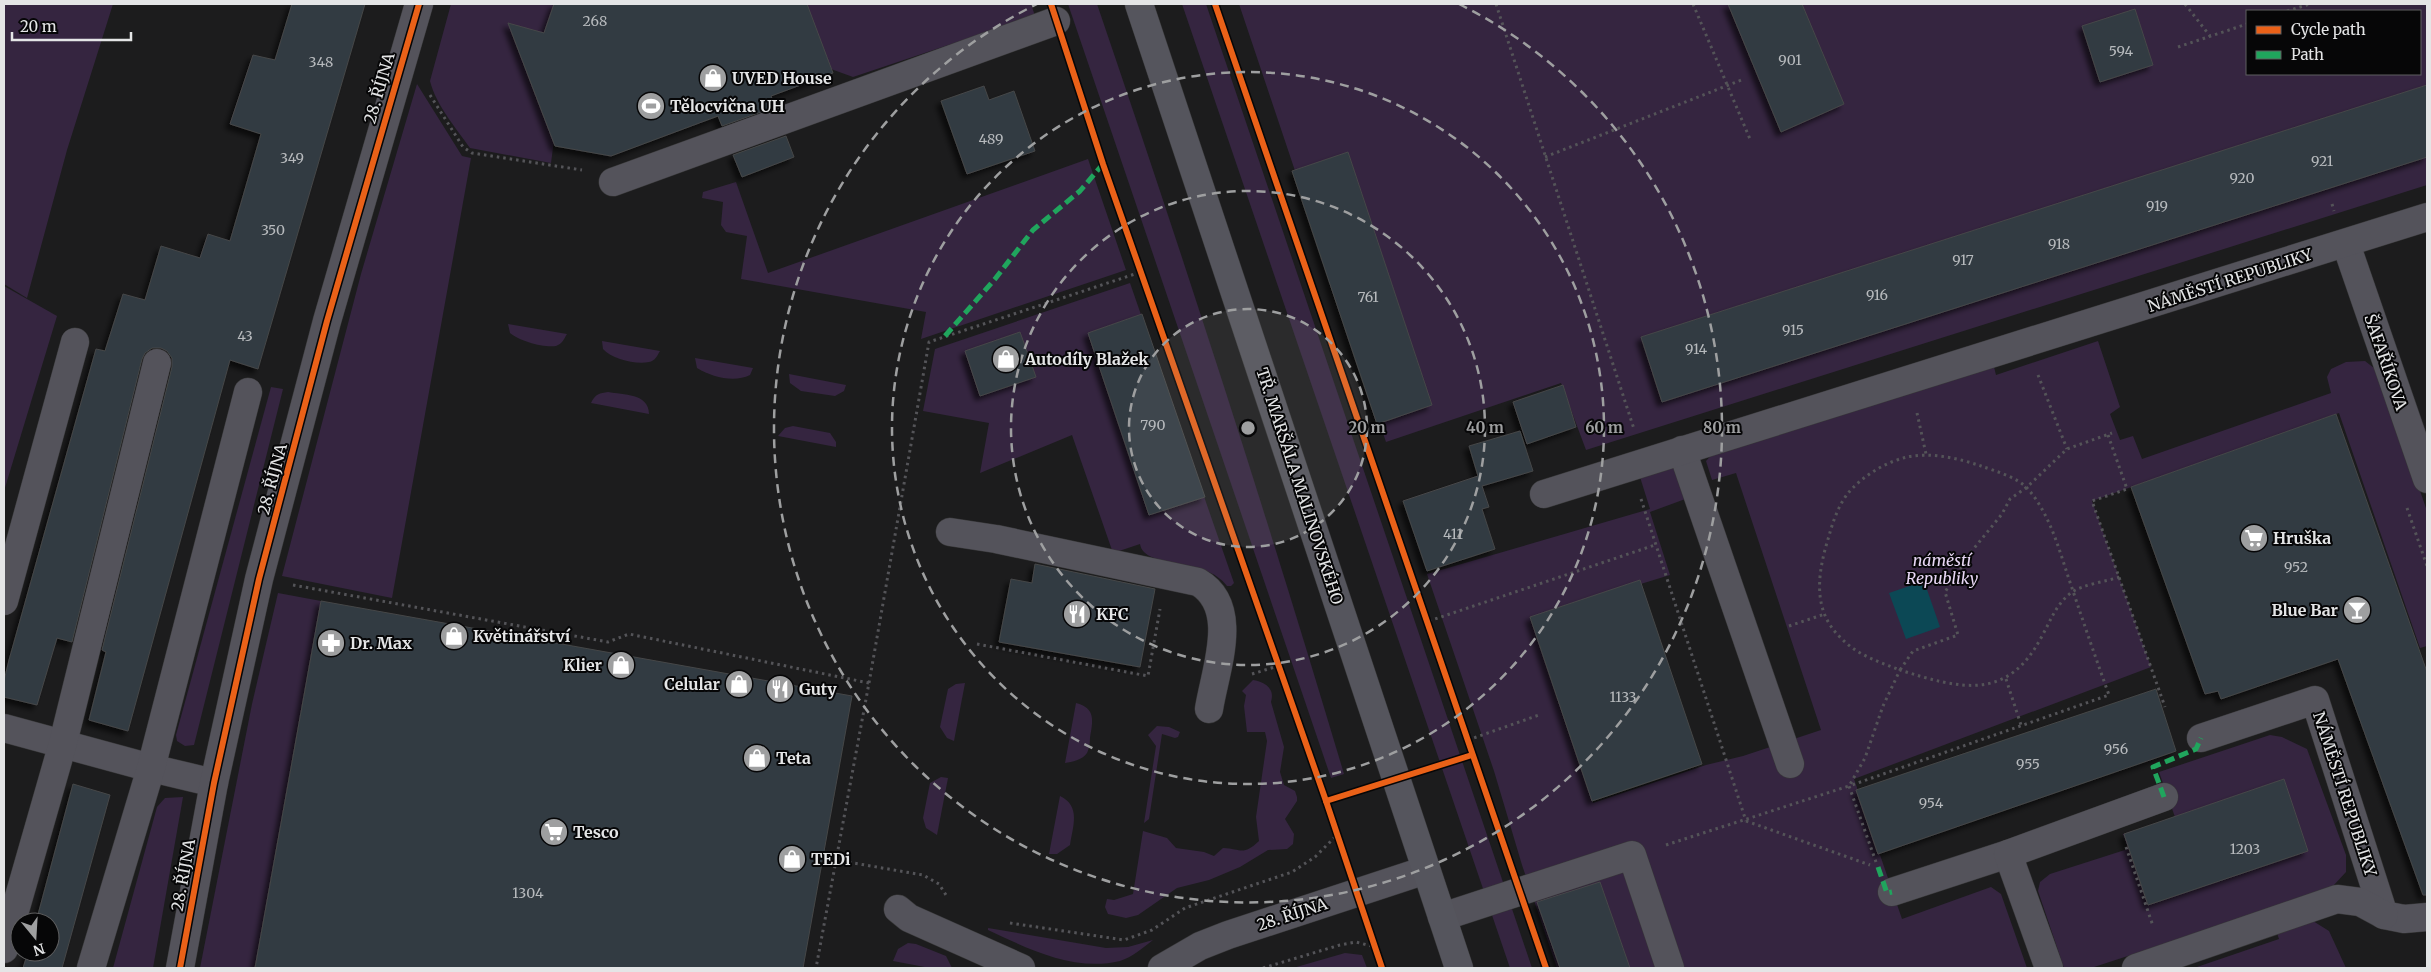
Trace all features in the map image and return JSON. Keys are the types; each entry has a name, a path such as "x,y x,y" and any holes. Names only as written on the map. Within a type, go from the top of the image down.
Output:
{"main road":[{"name":"TŘ. MARŠÁLA MALINOVSKÉHO","path":"1139,4 1251,336 1459,968"}],"street":[{"name":"28. ŘÍJNA","path":"180,968 214,783 259,579 327,322 419,4"},
{"path":"620,180 1056,21"},
{"name":"NÁMĚSTÍ REPUBLIKY","path":"1544,494 1910,378 2026,345 2427,217"},
{"name":"ŠAFAŘÍKOVA","path":"2346,244 2427,479"},
{"path":"4,601 75,342"},
{"path":"4,950 63,743 157,363"},
{"path":"91,968 151,768 248,392"},
{"path":"1682,450 1790,764"},
{"path":"950,532 996,539 1198,582 1208,588 1216,597 1220,609 1222,640 1209,708"},
{"name":"NÁMĚSTÍ REPUBLIKY","path":"2201,738 2314,700 2384,915"},
{"path":"4,728 214,783"},
{"path":"1892,892 2008,854 2164,797"},
{"path":"2008,854 2049,968"},
{"path":"1442,917 1632,855 1670,968"},
{"name":"28. ŘÍJNA","path":"1162,968 1200,946 1228,935 1426,870"},
{"name":"NÁMĚSTÍ REPUBLIKY","path":"2136,968 2337,899 2360,902 2384,915 2404,920 2427,917"},
{"path":"898,909 909,918 1021,968"}],"path":[{"path":"1496,4 1639,443 1632,467 1746,821"},
{"path":"1693,4 1750,139"},
{"path":"2185,4 2210,36"},
{"path":"2290,10 2310,4"},
{"path":"2178,47 2246,24"},
{"path":"404,52 462,147 472,153 620,180"},
{"path":"1545,157 1744,79"},
{"path":"517,167 518,161"},
{"path":"1138,263 1144,281"},
{"path":"816,968 930,342 1141,272"},
{"path":"2026,345 2067,449"},
{"path":"1746,821 1878,867 1849,786 1865,758 1883,706 1900,670 1913,651 1958,635 1945,592 1971,552 2002,514 2010,499 2027,487 2067,449 2112,432"},
{"path":"2108,435 2127,489 2092,501 2165,707"},
{"path":"1632,855 1746,821 2109,695 2073,592 2050,521 2027,487 2003,474 1969,462 1926,454 1906,457 1871,473 1849,492 1833,521 1820,566 1818,587 1825,614 1840,638 1853,649 1900,670 1923,677 1973,686 1996,683 2006,679 2027,659 2042,638 2056,607 2073,592 2120,577"},
{"path":"1429,621 1656,545"},
{"path":"977,644 1148,676 1167,576"},
{"path":"259,579 608,642 630,634 869,683"},
{"path":"1425,611 1432,630"},
{"path":"1789,626 1825,614"},
{"path":"1274,656 1281,675"},
{"path":"2006,679 2021,726"},
{"path":"1468,740 1540,715"},
{"path":"1465,730 1470,748"},
{"path":"2115,816 2164,959"},
{"path":"1334,826 1340,843"},
{"path":"1007,922 1124,940 1152,930 1186,908 1292,872 1315,857 1337,835"},
{"path":"836,860 923,875 939,884 950,902"},
{"path":"1357,892 1376,951"},
{"path":"1263,968 1356,942 1376,951"}],"green space":[{"path":"4,4 113,4 67,150 27,298 4,284"},
{"path":"451,4 1031,4 1035,16 853,77 831,69 612,150 554,140 551,163 470,148 442,107 430,81"},
{"path":"1068,4 1097,4 1224,388 1344,774 1331,778"},
{"path":"1182,4 1206,4 1532,968 1510,968"},
{"path":"1239,4 2427,4 2427,185 1586,450 1561,383 1386,442"},
{"path":"417,84 462,156 471,158 392,598 282,576 361,274"},
{"path":"1088,159 1126,270 921,339 926,312 741,279 747,236 726,232 721,225 723,202 702,198 703,192 736,182 768,273"},
{"path":"1130,283 1234,583 1231,586 1227,586 1205,570 1152,557 1144,552 1140,544 1113,553 1072,435 980,473 989,423 923,411 935,349"},
{"path":"4,286 57,316 4,491"},
{"path":"508,324 567,334 561,343 556,346 539,345 514,336 510,333"},
{"path":"602,341 660,351 656,358 651,361 644,363 631,362 607,353 603,349"},
{"name":"náměstí Republiky","path":"2098,341 2120,407 2110,414 2120,440 2133,436 2142,459 2331,393 2327,377 2331,369 2346,362 2365,361 2379,372 2427,511 2427,646 2420,648 2339,413 2092,501 2151,667 1854,779 1902,919 1991,887 2001,894 2027,968 1557,968 1522,865 1494,771 1427,574 1650,509 1640,477 1653,470 1676,468 1688,498 1650,512 1670,575 1530,618 1593,803 1706,765 1743,756 1821,730 1736,473 1712,480 1706,461 1717,449 1993,363 1996,375"},
{"path":"695,358 753,368 750,375 744,377 737,379 723,378 697,368"},
{"path":"789,374 846,385 844,391 835,396 801,391 790,383"},
{"path":"271,387 283,389 194,745 185,746 177,741 176,735"},
{"path":"608,392 634,396 640,399 648,407 649,414 591,403 598,394"},
{"path":"793,426 830,433 836,442 836,447 778,436 785,428"},
{"path":"278,593 321,601 255,968 200,968 252,704"},
{"path":"1253,680 1265,684 1272,693 1271,702 1284,747 1280,772 1284,785 1295,791 1297,797 1297,801 1285,819 1294,834 1293,844 1287,849 1268,850 1240,867 1209,880 1177,888 1138,915 1126,918 1108,914 1105,907 1107,899 1114,900 1133,894 1143,831 1167,838 1176,848 1204,852 1214,856 1223,848 1246,850 1259,841 1256,817 1267,741 1265,732 1247,732 1244,706 1246,695 1242,691"},
{"path":"965,683 954,741 947,738 940,727 948,689 956,684"},
{"path":"1076,703 1087,708 1092,716 1089,746 1087,753 1082,757 1065,763"},
{"path":"1157,726 1169,727 1180,732 1178,737 1175,738 1162,734 1149,819 1144,823 1156,746 1148,735"},
{"path":"2270,735 2282,737 2307,749 2346,855 2346,872 2333,886 2232,922 2091,968 2064,968 2038,891 2040,882 2050,874 2128,849 2123,834 2175,817 2159,772"},
{"path":"941,777 948,778 937,835 926,828 923,818 930,783"},
{"path":"1060,796 1071,805 1074,824 1070,845 1057,854 1049,854"},
{"path":"183,797 153,968 113,968 157,807 165,798"},
{"path":"2313,921 2329,931 2346,968 2194,968 2279,939 2277,933"},
{"path":"988,928 1106,948 1128,947 1153,940 1133,955 1120,961 1103,964 1086,963 1052,957 988,930"},
{"path":"908,943 916,944 946,956 952,968 930,968 893,961 898,949"},
{"path":"1345,953 1362,955 1367,968 1293,968"}],"water":[{"path":"1924,581 1940,627 1906,639 1889,593"}],"building":[{"path":"292,4 365,4 258,369 230,360 128,731 89,720 106,652 102,650 172,367 172,358 167,351 161,348 152,348 145,353 142,359 72,642 57,638 37,705 4,697 4,681 9,660 96,349 105,351 123,294 145,300 161,246 200,258 208,234 230,241 261,134 230,124 253,55 275,60"},
{"path":"554,4 807,4 833,73 771,96 775,107 722,126 718,116 611,156 555,146 508,23 544,33"},
{"path":"1728,4 1802,4 1844,104 1781,132"},
{"path":"2135,9 2153,65 2100,82 2082,26"},
{"path":"2427,85 2427,157 1662,402 1641,337"},
{"path":"984,86 989,100 1014,91 1035,151 967,174 941,101"},
{"path":"786,136 794,157 742,177 733,155"},
{"path":"1348,152 1432,405 1377,424 1292,171"},
{"path":"1142,314 1205,497 1149,515 1088,333"},
{"path":"1020,332 1036,377 980,396 965,351"},
{"path":"1563,385 1576,427 1527,444 1513,402"},
{"path":"2336,414 2427,672 2427,895 2423,895 2338,659 2221,699 2218,691 2205,694 2131,487"},
{"path":"1520,431 1533,471 1482,486 1489,507 1482,509 1495,549 1427,571 1403,501 1478,476 1469,446"},
{"name":"KFC","path":"1035,564 1155,589 1140,667 999,642 1011,579 1032,583"},
{"path":"1640,580 1702,764 1592,801 1530,617"},
{"name":"Tesco","path":"321,601 852,696 803,968 255,968"},
{"path":"2156,689 2176,751 1878,854 1856,790"},
{"path":"2284,779 2308,851 2148,905 2124,834"},
{"path":"73,784 110,795 62,968 23,968 25,962 60,962 60,912 39,912"},
{"path":"1600,882 1630,968 1560,968 1537,902"}],"marked path":[{"path":"945,336 995,279 1033,230 1080,191 1103,164"},
{"path":"2164,797 2153,767 2196,749 2201,738"},
{"path":"1878,867 1887,893 1892,892"}],"cycle path":[{"path":"180,968 214,783 259,579 327,321 419,4"},
{"path":"1051,4 1103,164 1326,801 1382,968"},
{"path":"1215,4 1546,968"},
{"path":"1326,801 1472,755"}],"place":[{"name":"UVED House","path":"713,78"},
{"name":"Tělocvična UH","path":"651,106"},
{"name":"Autodíly Blažek","path":"1006,359"},
{"name":"Hruška","path":"2254,538"},
{"name":"Blue Bar","path":"2357,610"},
{"name":"KFC","path":"1077,614"},
{"name":"Květinářství","path":"454,636"},
{"name":"Dr. Max","path":"331,643"},
{"name":"Klier","path":"621,665"},
{"name":"Celular","path":"739,684"},
{"name":"Guty","path":"780,689"},
{"name":"Teta","path":"757,758"},
{"name":"Tesco","path":"554,832"},
{"name":"TEDi","path":"792,859"}]}
